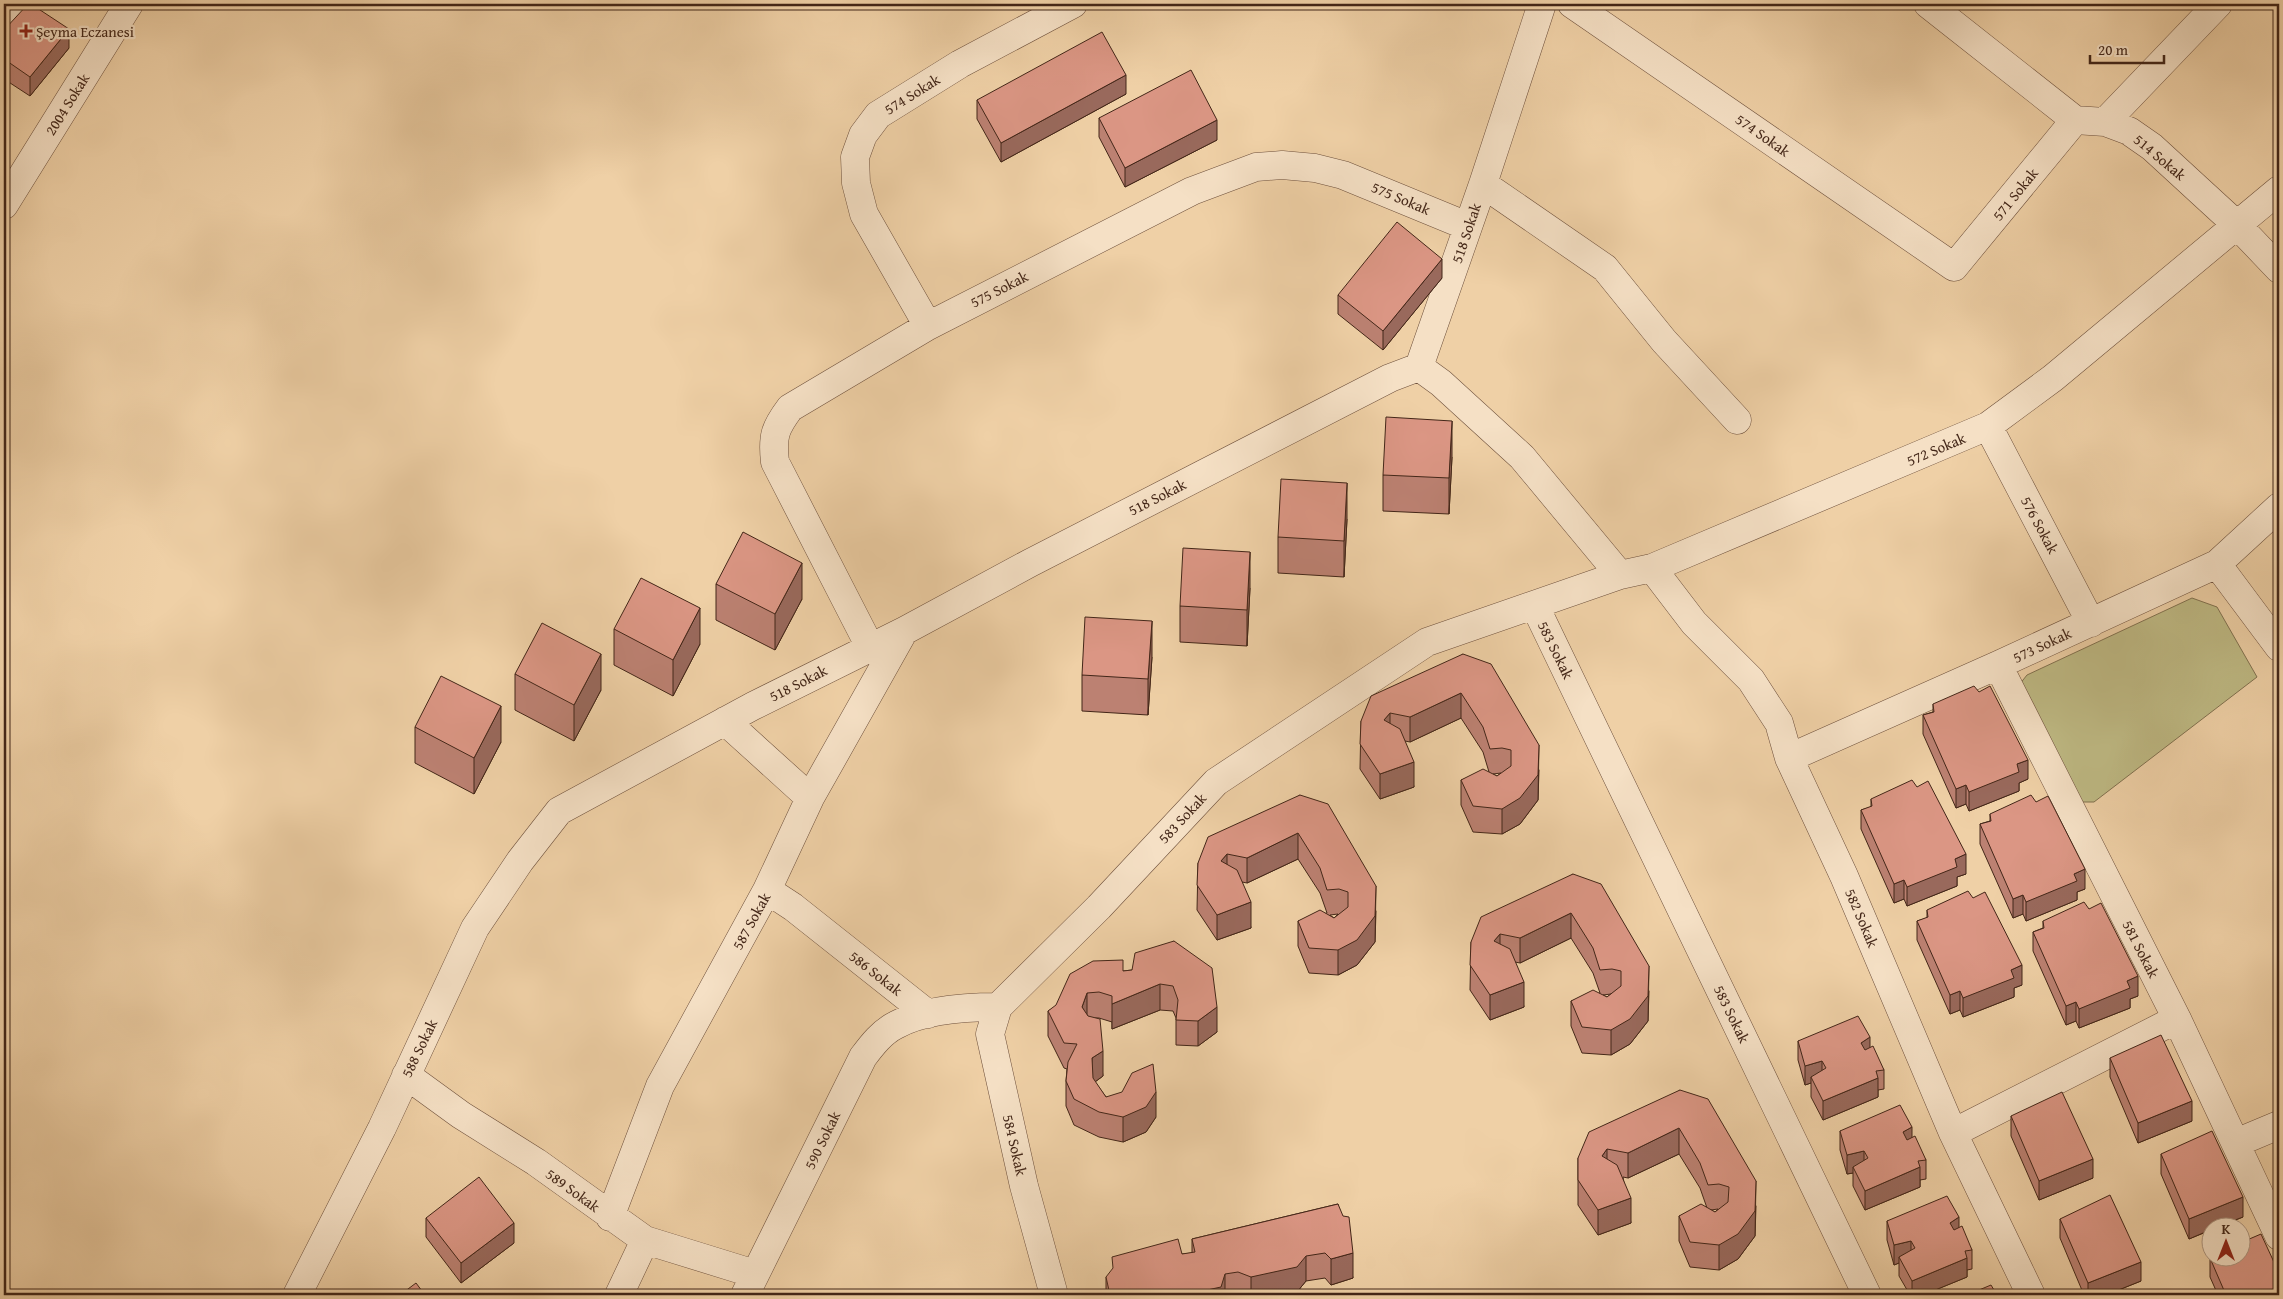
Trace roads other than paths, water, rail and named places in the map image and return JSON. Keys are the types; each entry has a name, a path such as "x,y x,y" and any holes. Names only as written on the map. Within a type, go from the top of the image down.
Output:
{"street":[{"path":"4,11 21,4"},
{"name":"2004 Sokak","path":"4,205 129,4"},
{"name":"574 Sokak","path":"928,326 864,214 856,183 855,157 863,135 878,115 960,64 1072,4"},
{"name":"518 Sokak","path":"558,811 725,721 904,631 1030,563 1390,378 1419,367 1483,184 1542,4"},
{"name":"574 Sokak","path":"1572,4 1954,267"},
{"path":"1928,4 2075,120"},
{"path":"2105,122 2218,4"},
{"name":"571 Sokak","path":"1954,267 2075,120"},
{"name":"514 Sokak","path":"2075,120 2105,122 2129,131 2152,146 2238,226 2279,269"},
{"name":"575 Sokak","path":"870,647 775,462 773,443 777,426 790,408 928,326 1192,191 1256,167 1282,165 1343,175 1467,226"},
{"path":"1483,184 1605,268 1664,341 1737,420"},
{"name":"572 Sokak","path":"1535,606 1620,575 1652,568 1988,426 2053,378 2279,190"},
{"path":"1419,367 1448,389 1522,457 1620,575"},
{"name":"576 Sokak","path":"1988,426 2091,623"},
{"name":"573 Sokak","path":"1789,758 2091,623 2217,564 2279,507"},
{"path":"2217,564 2279,647"},
{"name":"582 Sokak","path":"1652,568 1694,623 1752,680 1779,724 1789,758 1844,876 1953,1133 2031,1295"},
{"name":"583 Sokak","path":"1002,1002 1098,907 1216,782 1427,642 1535,606 1867,1295"},
{"name":"587 Sokak","path":"610,1217 660,1086 767,890 810,798 904,631"},
{"name":"581 Sokak","path":"1998,665 2177,1019 2279,1236"},
{"path":"725,721 810,798"},
{"name":"588 Sokak","path":"297,1295 382,1128 475,928 520,861 558,811"},
{"name":"586 Sokak","path":"767,890 793,907 928,1014"},
{"path":"928,1014 1002,1002"},
{"name":"584 Sokak","path":"1002,1002 990,1034 1024,1186 1054,1295"},
{"name":"590 Sokak","path":"750,1284 863,1057 877,1038 896,1025 928,1014"},
{"path":"1953,1133 2177,1019"},
{"name":"589 Sokak","path":"406,1075 461,1114 536,1162 610,1217 646,1240 750,1284"},
{"path":"2236,1143 2279,1125"},
{"path":"619,1295 646,1240"}],"place":[{"name":"Şeyma Eczanesi","path":"26,31"}]}
